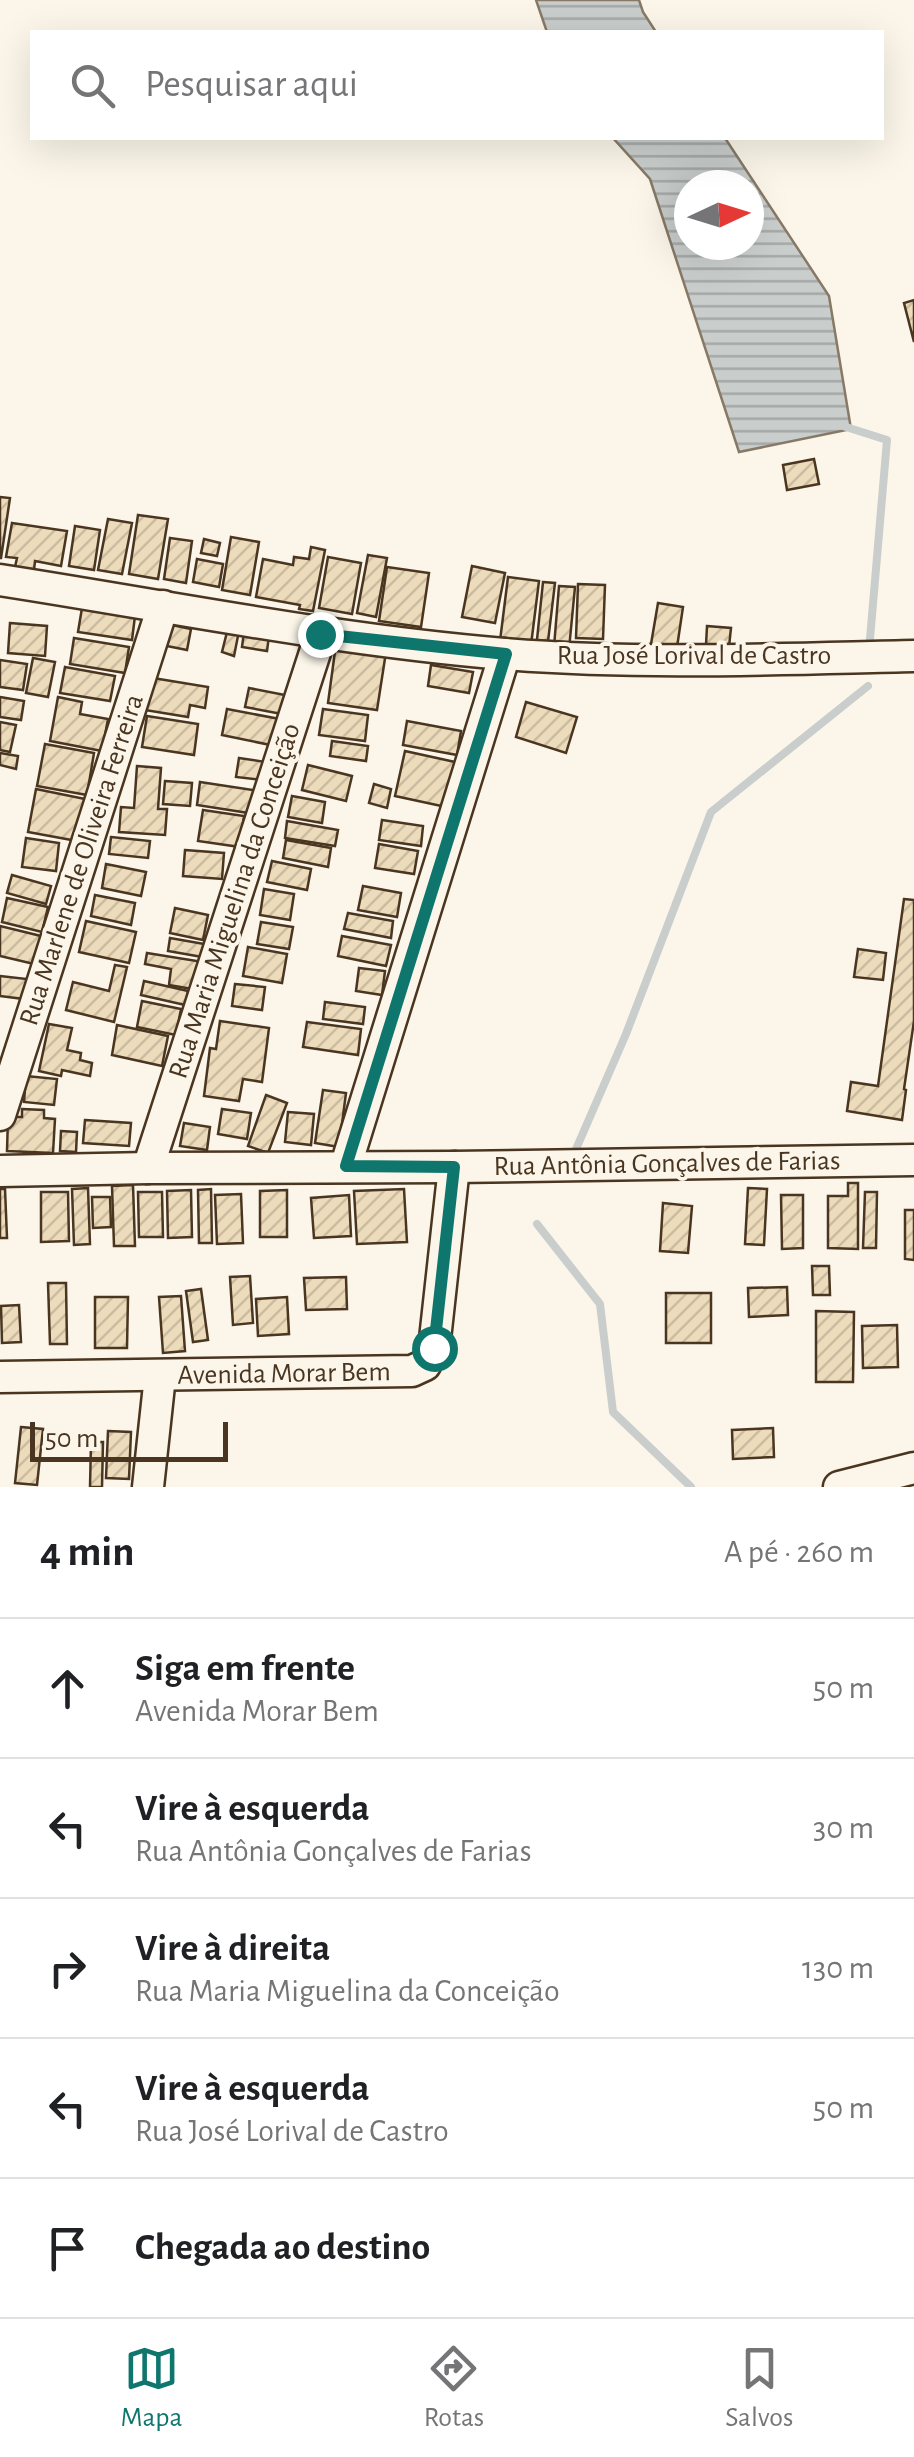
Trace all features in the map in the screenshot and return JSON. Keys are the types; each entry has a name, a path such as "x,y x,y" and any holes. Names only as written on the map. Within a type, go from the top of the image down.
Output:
{"street":[{"name":"Rua José Lorival de Castro","path":"0,580 320,634 506,654 680,660 914,656"},
{"name":"Rua Marlene de Oliveira Ferreira","path":"0,1114 163,606"},
{"name":"Rua Maria Miguelina da Conceição","path":"148,1168 320,634"},
{"path":"346,1166 506,654"},
{"name":"Rua Antônia Gonçalves de Farias","path":"0,1172 914,1160"},
{"name":"Avenida Morar Bem","path":"0,1377 396,1373 425,1365 434,1348 454,1167"},
{"path":"148,1487 160,1376"},
{"path":"839,1487 914,1468"}],"shaded area":[{"path":"536,0 639,0 655,30 546,30"},
{"path":"615,140 726,140 746,170 674,170 674,253 650,179"},
{"path":"764,197 829,296 851,429 739,452 676,260 764,260"}],"building":[{"path":"914,300 914,342 904,303"},
{"path":"814,459 819,484 787,490 783,465"},
{"path":"0,497 10,498 1,558 0,558"},
{"path":"138,515 168,519 158,579 129,574"},
{"path":"108,519 132,523 122,574 98,570"},
{"path":"12,523 67,531 61,566 35,561 34,570 15,567 17,558 6,557"},
{"path":"75,526 100,530 94,570 69,566"},
{"path":"231,537 259,542 250,595 222,590"},
{"path":"170,538 192,541 186,583 164,579"},
{"path":"204,539 220,543 217,556 201,553"},
{"path":"311,547 325,550 313,611 256,597 263,559 293,565 294,557 309,559"},
{"path":"368,555 387,558 376,617 357,613"},
{"path":"328,557 361,563 352,614 319,608"},
{"path":"197,559 223,564 219,587 193,582"},
{"path":"472,566 505,573 495,623 462,617"},
{"path":"387,567 429,573 421,627 379,621"},
{"path":"508,577 539,581 531,645 500,641"},
{"path":"543,582 555,583 547,650 536,649"},
{"path":"578,584 605,585 603,639 576,638"},
{"path":"559,586 575,587 569,649 554,647"},
{"path":"658,603 683,607 676,654 650,650"},
{"path":"82,608 135,616 132,640 78,632"},
{"path":"10,623 47,626 45,656 8,653"},
{"path":"172,625 191,629 187,650 167,646"},
{"path":"707,626 731,628 729,647 706,645"},
{"path":"228,628 239,631 234,656 222,652"},
{"path":"244,632 269,636 267,651 242,647"},
{"path":"74,638 129,647 125,673 70,664"},
{"path":"336,644 386,652 377,710 328,703"},
{"path":"33,658 55,662 48,697 26,693"},
{"path":"0,660 27,664 23,690 0,687"},
{"path":"431,665 473,672 469,693 428,686"},
{"path":"65,667 115,676 110,701 60,693"},
{"path":"153,678 208,687 205,708 190,705 188,717 145,710"},
{"path":"249,688 290,696 287,715 245,707"},
{"path":"0,697 24,701 21,720 0,717"},
{"path":"58,697 82,702 80,714 108,719 102,751 50,741"},
{"path":"526,702 577,717 566,753 516,737"},
{"path":"227,709 285,720 280,747 222,735"},
{"path":"323,709 368,715 365,741 319,735"},
{"path":"147,716 198,724 194,755 142,747"},
{"path":"407,721 461,731 457,755 403,745"},
{"path":"0,722 16,725 10,752 0,750"},
{"path":"332,741 368,746 366,761 330,756"},
{"path":"45,744 94,753 87,795 37,786"},
{"path":"405,751 455,762 446,807 395,796"},
{"path":"0,753 18,756 16,769 0,765"},
{"path":"239,758 266,762 264,780 236,777"},
{"path":"308,765 352,776 346,801 302,790"},
{"path":"137,766 161,768 158,809 167,809 165,835 119,832 121,807 134,808"},
{"path":"165,781 192,783 190,806 163,804"},
{"path":"200,782 259,791 255,814 197,805"},
{"path":"374,784 391,789 387,808 369,803"},
{"path":"36,789 85,799 77,841 28,832"},
{"path":"292,796 325,802 322,823 288,817"},
{"path":"203,810 244,816 240,847 198,841"},
{"path":"382,820 423,826 421,846 379,840"},
{"path":"287,821 338,830 335,846 285,838"},
{"path":"111,837 150,841 148,858 109,854"},
{"path":"26,838 59,843 56,871 22,867"},
{"path":"286,840 331,848 328,867 283,858"},
{"path":"379,844 418,851 414,874 375,868"},
{"path":"185,850 224,853 222,879 183,876"},
{"path":"272,861 311,869 307,890 267,882"},
{"path":"106,864 146,872 141,896 102,888"},
{"path":"12,875 51,886 46,904 7,893"},
{"path":"363,886 401,893 397,917 358,910"},
{"path":"264,889 294,894 290,920 260,915"},
{"path":"95,895 135,903 131,925 91,916"},
{"path":"7,898 48,907 42,932 2,922"},
{"path":"904,899 914,900 914,1021 902,1120 847,1111 851,1082 878,1086"},
{"path":"175,908 208,915 203,940 170,933"},
{"path":"348,913 393,921 391,938 344,929"},
{"path":"86,921 136,932 129,963 79,952"},
{"path":"261,922 293,927 289,949 257,944"},
{"path":"0,926 41,936 34,964 0,956"},
{"path":"342,936 391,945 386,966 338,956"},
{"path":"170,938 210,945 208,958 168,951"},
{"path":"248,947 287,954 282,983 243,976"},
{"path":"858,949 886,953 883,980 854,977"},
{"path":"147,953 203,962 198,990 169,985 171,969 145,964"},
{"path":"115,965 127,967 114,1022 66,1010 73,982 109,991"},
{"path":"359,968 385,971 382,995 356,991"},
{"path":"0,976 27,979 24,999 0,996"},
{"path":"144,981 188,991 185,1005 141,995"},
{"path":"235,984 265,987 262,1010 232,1006"},
{"path":"142,1001 181,1009 176,1035 137,1027"},
{"path":"325,1002 365,1007 363,1024 323,1019"},
{"path":"220,1021 269,1028 262,1082 243,1079 239,1101 204,1096 210,1048 216,1049"},
{"path":"307,1022 361,1029 358,1055 303,1047"},
{"path":"49,1024 72,1028 67,1050 81,1053 80,1060 92,1063 90,1076 62,1070 61,1076 39,1071"},
{"path":"117,1025 168,1036 162,1066 112,1055"},
{"path":"26,1076 57,1079 54,1105 24,1102"},
{"path":"323,1090 346,1093 339,1147 315,1143"},
{"path":"266,1095 287,1103 268,1153 248,1146"},
{"path":"22,1109 44,1110 44,1118 55,1119 53,1153 7,1151 8,1117 22,1117"},
{"path":"222,1109 251,1113 247,1139 218,1134"},
{"path":"288,1112 314,1114 311,1145 285,1142"},
{"path":"85,1120 131,1123 129,1146 83,1143"},
{"path":"184,1123 210,1127 207,1150 180,1146"},
{"path":"61,1131 77,1132 76,1152 60,1151"},
{"path":"848,1183 858,1183 858,1249 828,1248 828,1196 848,1196"},
{"path":"133,1185 135,1246 114,1246 112,1186"},
{"path":"88,1188 90,1244 74,1245 72,1189"},
{"path":"748,1188 767,1189 764,1245 745,1244"},
{"path":"0,1189 5,1189 7,1238 0,1238"},
{"path":"211,1189 212,1243 199,1243 198,1190"},
{"path":"404,1189 407,1242 357,1244 354,1191"},
{"path":"191,1190 192,1237 168,1238 167,1191"},
{"path":"287,1190 287,1237 260,1237 260,1191"},
{"path":"41,1192 68,1192 69,1241 41,1242"},
{"path":"138,1192 162,1192 163,1237 139,1237"},
{"path":"865,1192 877,1192 876,1248 863,1248"},
{"path":"241,1194 243,1243 217,1244 215,1195"},
{"path":"349,1195 351,1236 314,1238 311,1198"},
{"path":"781,1195 803,1195 803,1248 782,1249"},
{"path":"92,1197 110,1197 111,1227 93,1228"},
{"path":"663,1203 692,1206 688,1253 660,1251"},
{"path":"905,1210 914,1210 914,1260 905,1259"},
{"path":"812,1266 829,1266 830,1295 813,1295"},
{"path":"250,1276 253,1323 233,1325 230,1277"},
{"path":"346,1277 347,1309 306,1310 304,1278"},
{"path":"48,1283 66,1283 67,1344 50,1344"},
{"path":"787,1287 788,1315 749,1317 748,1288"},
{"path":"201,1289 208,1340 193,1342 186,1291"},
{"path":"666,1293 711,1293 711,1343 666,1343"},
{"path":"181,1296 185,1351 163,1353 159,1297"},
{"path":"95,1297 128,1297 127,1348 95,1348"},
{"path":"287,1297 289,1334 258,1336 256,1299"},
{"path":"19,1305 21,1342 2,1343 1,1306"},
{"path":"816,1311 854,1312 853,1382 816,1382"},
{"path":"897,1325 898,1367 863,1368 862,1326"},
{"path":"21,1427 43,1429 37,1485 15,1483"},
{"path":"773,1428 774,1457 733,1459 732,1430"},
{"path":"108,1431 131,1432 129,1479 106,1478"},
{"path":"91,1442 103,1442 102,1487 90,1487"}],"waterway":[{"path":"843,426 887,440 870,639"},
{"path":"573,1156 626,1034 711,812 868,686"},
{"path":"537,1224 600,1304 613,1412 691,1487"}],"route":[{"path":"320,634 506,654 346,1166 454,1167 434,1348"}]}
